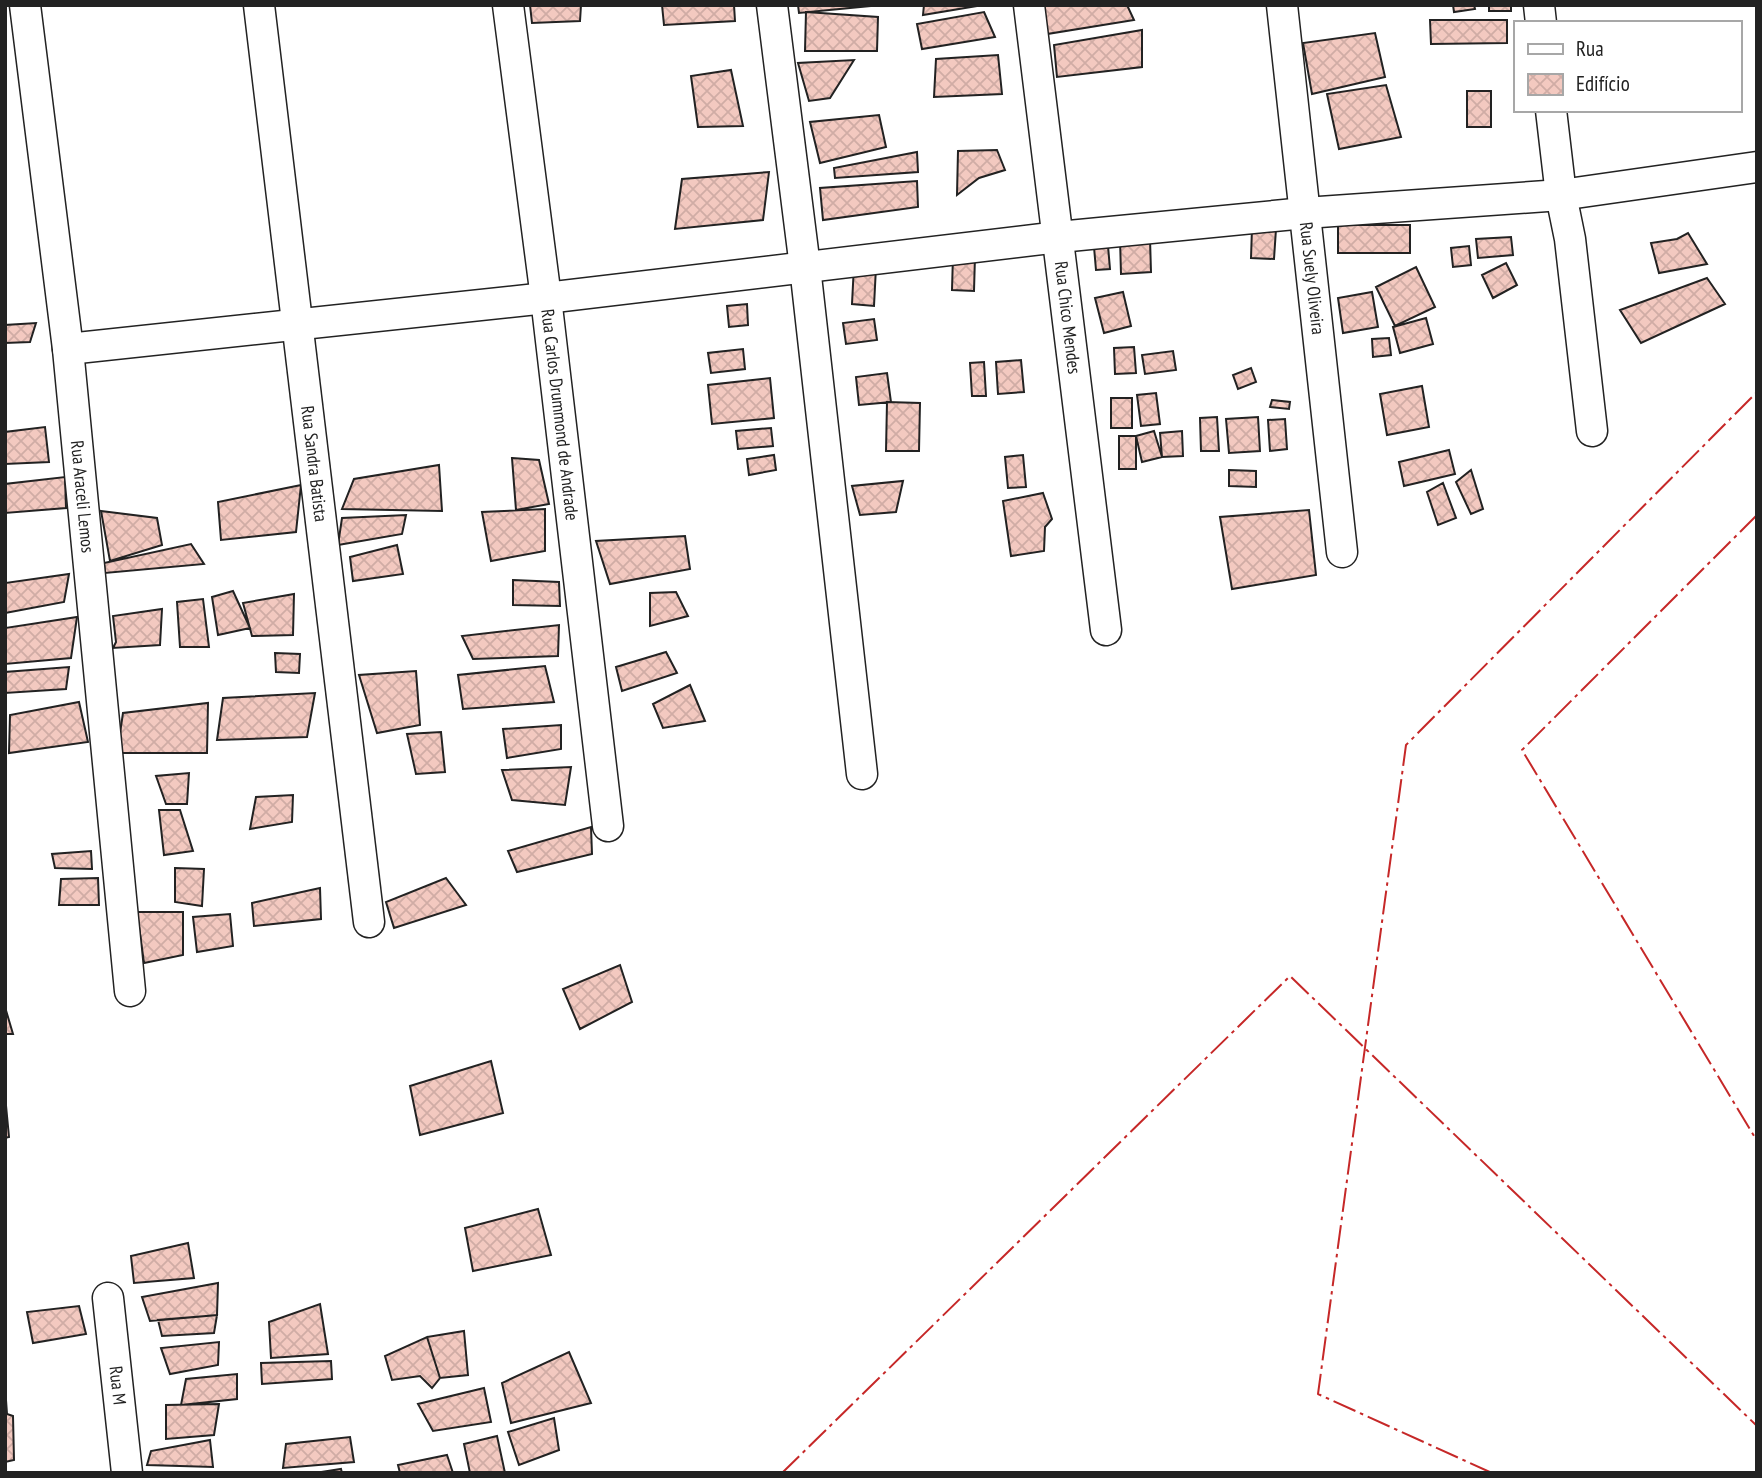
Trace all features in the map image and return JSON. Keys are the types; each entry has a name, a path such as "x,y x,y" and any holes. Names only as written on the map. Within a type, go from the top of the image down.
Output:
{"street":[{"name":"Rua Araceli Lemos","path":"24,5 68,349 130,991"},
{"name":"Rua Sandra Batista","path":"259,5 369,922"},
{"name":"Rua Carlos Drummond de Andrade","path":"509,5 608,826"},
{"path":"772,5 805,267 862,774"},
{"name":"Rua Chico Mendes","path":"1029,5 1106,630"},
{"name":"Rua Suely Oliveira","path":"1282,5 1342,552"},
{"path":"1551,112 1561,195 1570,239 1592,431"},
{"path":"68,349 546,298 1059,237 1305,213 1561,195 1757,167"},
{"name":"Rua M","path":"108,1298 127,1473"}],"building":[{"path":"530,5 581,5 580,21 532,23"},
{"path":"662,5 734,5 735,21 664,25"},
{"path":"798,5 870,5 870,6 799,13"},
{"path":"924,5 983,5 923,15"},
{"path":"1039,5 1127,5 1134,20 1047,34"},
{"path":"1453,5 1474,5 1475,9 1454,12"},
{"path":"1489,5 1511,5 1511,11 1489,11"},
{"path":"806,12 878,17 877,51 805,51"},
{"path":"984,12 995,37 922,49 917,24"},
{"path":"1430,20 1507,20 1507,43 1431,44"},
{"path":"1142,30 1142,67 1057,77 1054,45"},
{"path":"1375,33 1385,77 1312,94 1303,43"},
{"path":"998,55 1002,94 934,97 936,59"},
{"path":"854,60 830,98 809,101 798,63"},
{"path":"731,70 743,126 698,127 691,76"},
{"path":"1386,85 1401,137 1339,149 1327,94"},
{"path":"1467,91 1491,91 1491,127 1467,127"},
{"path":"879,115 886,147 820,163 810,122"},
{"path":"997,150 1005,170 979,178 957,195 958,151"},
{"path":"917,152 918,172 835,178 834,168"},
{"path":"769,172 763,220 675,229 682,179"},
{"path":"917,181 918,207 823,220 820,188"},
{"path":"1338,225 1410,225 1410,253 1338,253"},
{"path":"1252,228 1276,229 1274,259 1251,258"},
{"path":"1688,233 1707,264 1659,273 1651,243 1677,239"},
{"path":"1511,237 1513,255 1478,258 1476,239"},
{"path":"1120,239 1150,239 1151,272 1121,274"},
{"path":"1108,246 1110,269 1096,270 1094,247"},
{"path":"1469,246 1471,265 1453,267 1451,248"},
{"path":"953,255 975,256 974,291 952,290"},
{"path":"1506,263 1517,285 1493,298 1482,275"},
{"path":"854,265 876,267 874,306 852,304"},
{"path":"1416,267 1435,307 1395,326 1376,287"},
{"path":"1707,278 1725,304 1641,343 1620,310"},
{"path":"1123,292 1131,326 1104,333 1095,298"},
{"path":"1372,292 1378,327 1343,333 1338,298"},
{"path":"747,304 748,325 729,327 727,306"},
{"path":"1426,318 1433,344 1400,353 1393,327"},
{"path":"874,319 877,340 846,344 843,323"},
{"path":"36,323 30,342 5,343 5,325"},
{"path":"1389,338 1391,355 1373,357 1372,339"},
{"path":"1134,347 1136,373 1115,374 1114,348"},
{"path":"743,349 745,369 711,373 708,353"},
{"path":"1173,351 1176,370 1145,374 1142,355"},
{"path":"1021,360 1024,392 998,394 996,362"},
{"path":"984,362 986,396 972,396 970,363"},
{"path":"1251,368 1256,382 1238,389 1233,375"},
{"path":"887,373 891,402 859,405 856,377"},
{"path":"770,378 774,418 712,424 708,385"},
{"path":"1422,386 1429,427 1387,435 1380,394"},
{"path":"1156,393 1160,424 1141,426 1137,395"},
{"path":"1111,398 1132,398 1132,428 1111,428"},
{"path":"1272,400 1290,402 1289,409 1270,407"},
{"path":"887,402 920,403 919,451 886,451"},
{"path":"1217,417 1219,451 1201,451 1200,418"},
{"path":"1258,417 1260,451 1229,453 1226,419"},
{"path":"1285,419 1287,449 1270,451 1268,420"},
{"path":"45,427 49,462 5,464 5,432"},
{"path":"771,428 773,446 738,449 736,431"},
{"path":"1154,431 1162,457 1142,462 1136,436"},
{"path":"1182,431 1183,456 1162,457 1160,433"},
{"path":"1119,436 1136,436 1136,469 1119,469"},
{"path":"1449,450 1455,474 1404,486 1399,462"},
{"path":"774,455 776,470 749,475 747,459"},
{"path":"1023,455 1026,487 1008,488 1005,457"},
{"path":"512,458 539,460 549,504 516,510"},
{"path":"439,465 442,511 342,509 354,479"},
{"path":"1229,470 1256,471 1256,487 1229,486"},
{"path":"1471,470 1483,509 1471,514 1456,482"},
{"path":"65,477 66,508 5,513 5,484"},
{"path":"903,481 896,512 860,515 852,486"},
{"path":"1443,483 1456,518 1438,525 1427,492"},
{"path":"301,485 296,532 221,540 218,502"},
{"path":"1043,493 1052,519 1045,527 1044,551 1011,556 1003,501"},
{"path":"545,509 545,551 491,561 482,512"},
{"path":"1309,510 1316,575 1232,589 1220,517"},
{"path":"101,511 157,518 162,545 110,561"},
{"path":"406,515 402,534 338,545 342,518"},
{"path":"685,536 690,569 610,584 596,541"},
{"path":"191,544 204,564 105,573 104,563"},
{"path":"397,545 403,574 353,581 350,557"},
{"path":"69,574 64,602 5,613 5,583"},
{"path":"513,580 559,582 560,606 513,605"},
{"path":"233,591 250,628 218,635 212,597"},
{"path":"676,592 688,616 650,626 650,593"},
{"path":"294,594 293,635 252,636 243,603"},
{"path":"203,599 209,647 180,647 177,602"},
{"path":"162,609 160,645 113,648 116,642 113,616"},
{"path":"77,617 71,658 5,664 5,628"},
{"path":"559,625 558,656 473,659 462,636"},
{"path":"666,652 677,673 622,691 616,667"},
{"path":"275,653 300,654 299,673 276,672"},
{"path":"545,666 554,702 463,709 458,675"},
{"path":"69,667 66,689 5,693 5,672"},
{"path":"416,671 420,725 377,733 359,675"},
{"path":"690,685 705,721 663,728 653,704"},
{"path":"315,693 307,737 217,740 223,698"},
{"path":"79,702 88,742 9,753 10,715"},
{"path":"208,703 207,753 117,753 123,713"},
{"path":"561,725 561,749 507,758 503,729"},
{"path":"441,732 445,772 416,774 407,734"},
{"path":"571,767 565,805 512,800 502,770"},
{"path":"189,773 187,804 166,804 156,776"},
{"path":"293,795 292,822 250,829 256,797"},
{"path":"159,810 180,810 193,851 164,855"},
{"path":"591,827 592,854 517,872 508,851"},
{"path":"91,851 92,869 55,868 52,854"},
{"path":"175,868 204,869 202,906 175,902"},
{"path":"98,878 99,905 59,905 61,879"},
{"path":"446,878 466,905 394,928 386,902"},
{"path":"320,888 321,919 254,926 252,903"},
{"path":"137,912 183,912 183,955 144,963"},
{"path":"230,914 233,946 197,952 193,917"},
{"path":"620,965 632,1002 580,1029 563,989"},
{"path":"5,1007 13,1034 5,1034"},
{"path":"491,1061 503,1113 420,1135 410,1086"},
{"path":"5,1095 9,1137 5,1138"},
{"path":"538,1209 551,1255 473,1271 465,1228"},
{"path":"188,1243 194,1278 134,1283 131,1256"},
{"path":"218,1283 217,1315 150,1321 142,1297"},
{"path":"320,1304 328,1354 271,1358 269,1322"},
{"path":"79,1306 86,1334 33,1343 27,1312"},
{"path":"217,1315 214,1333 162,1336 158,1320"},
{"path":"464,1331 468,1375 440,1378 427,1337"},
{"path":"427,1337 440,1378 432,1388 420,1376 392,1380 385,1356"},
{"path":"219,1342 218,1365 170,1374 161,1348"},
{"path":"569,1352 591,1403 511,1423 502,1383"},
{"path":"331,1361 332,1379 262,1384 261,1363"},
{"path":"237,1374 237,1399 181,1405 186,1379"},
{"path":"5,1386 7,1414 13,1416 14,1460 5,1462"},
{"path":"484,1388 491,1422 433,1431 418,1404"},
{"path":"219,1404 214,1435 166,1439 166,1405"},
{"path":"554,1418 559,1450 519,1465 508,1432"},
{"path":"497,1436 505,1473 470,1473 464,1444"},
{"path":"350,1437 354,1462 283,1468 286,1444"},
{"path":"210,1440 213,1467 147,1465 151,1451"},
{"path":"447,1455 453,1473 400,1473 398,1465"},
{"path":"341,1469 342,1473 315,1473"}],"power":[{"path":"1492,1473 1318,1394 1406,745 1757,392"},
{"path":"1757,515 1522,750 1757,1141"},
{"path":"782,1473 1290,976 1757,1426"}]}
